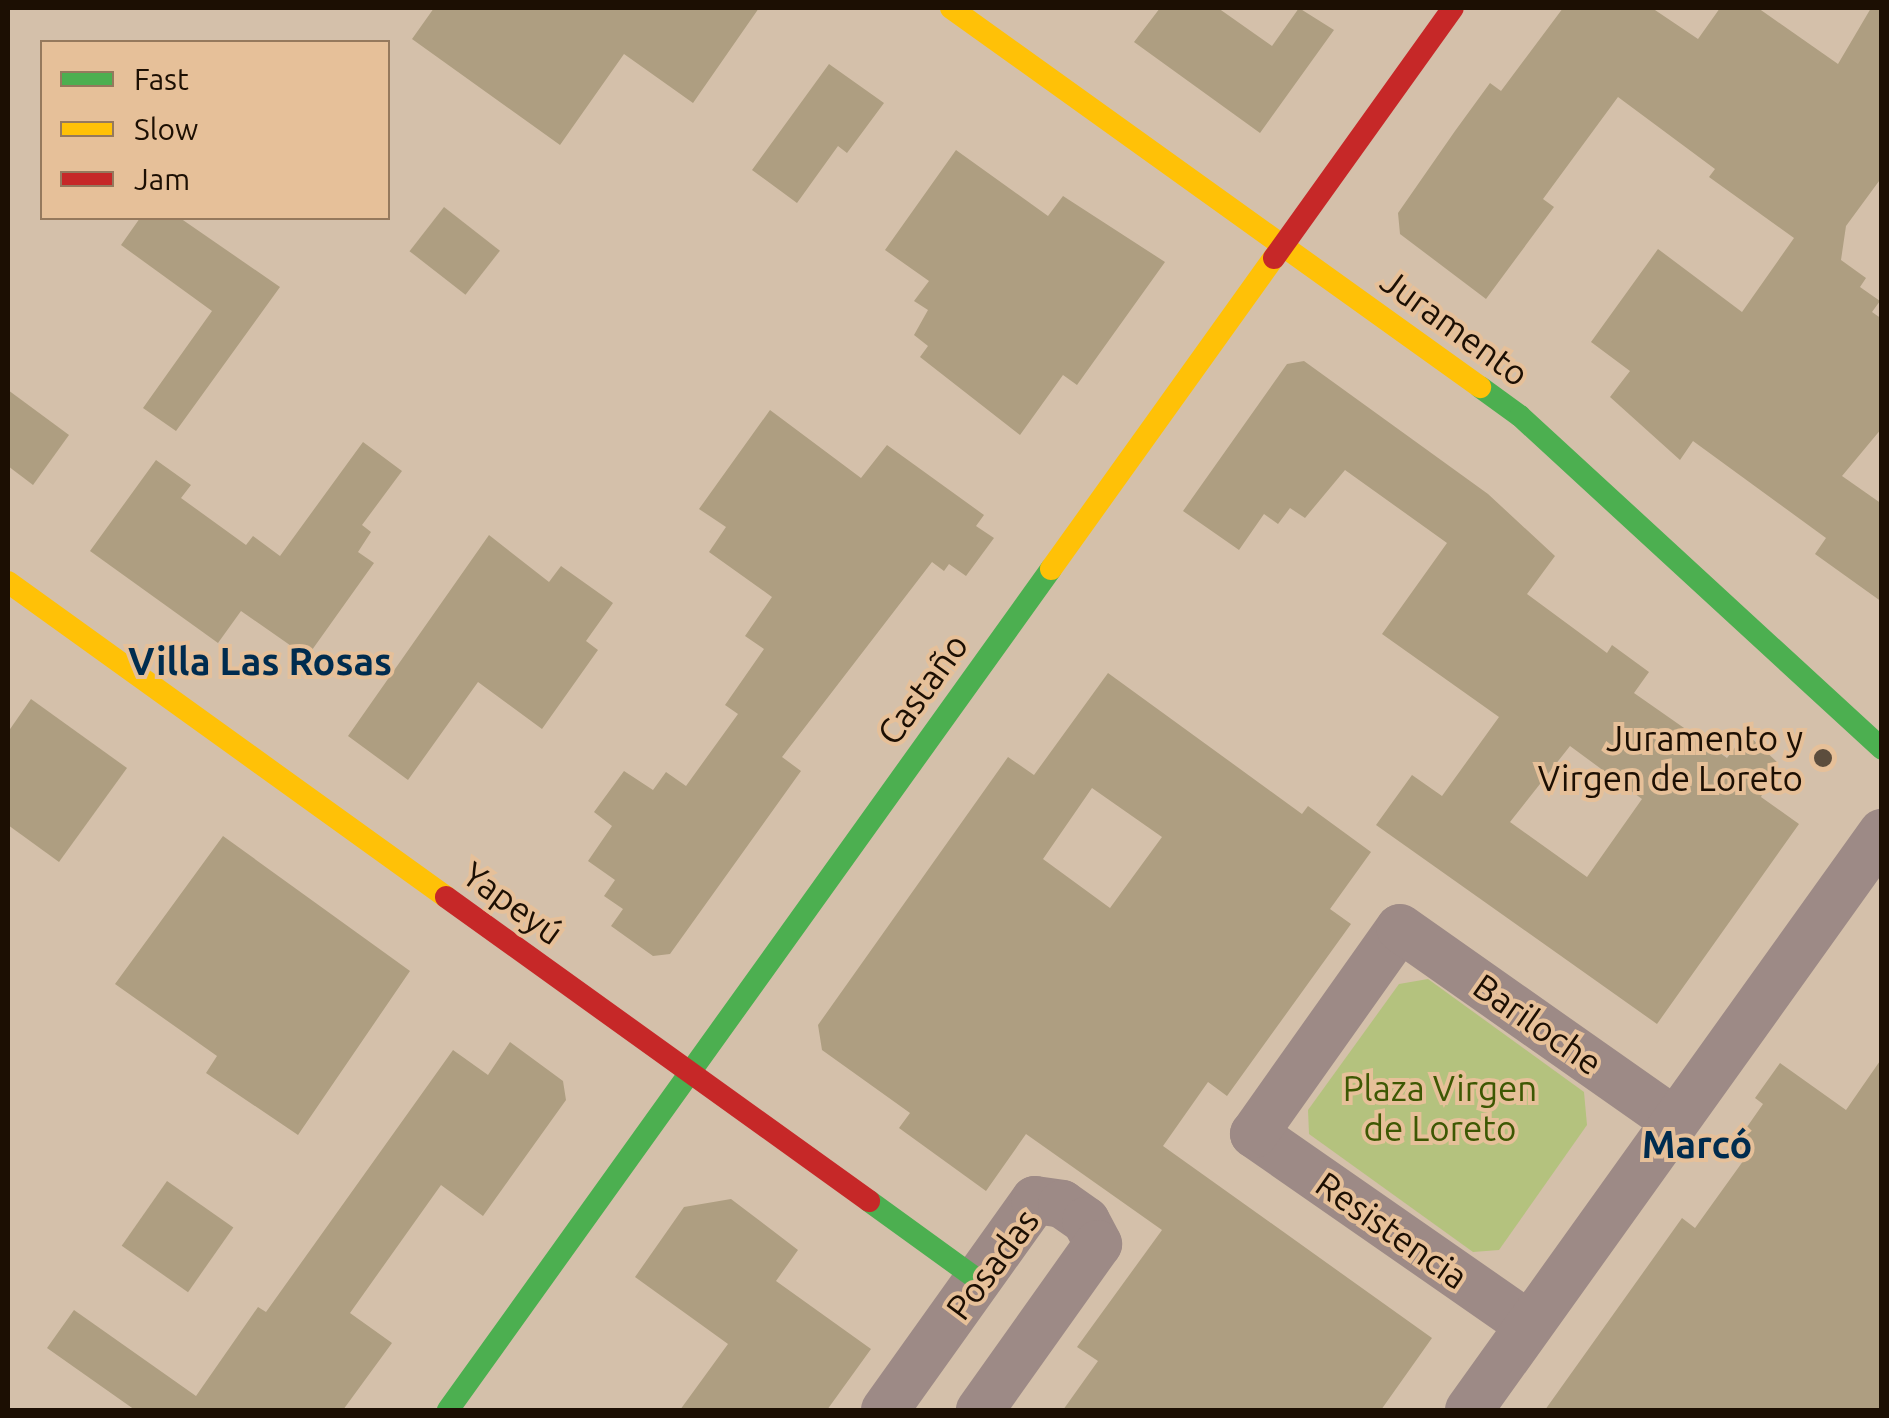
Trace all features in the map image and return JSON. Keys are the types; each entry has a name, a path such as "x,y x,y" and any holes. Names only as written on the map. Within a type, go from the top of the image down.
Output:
{"street":[{"name":"Juramento","path":"950,8 1520,416 1882,749"},
{"name":"Castaño","path":"448,1410 1453,8"},
{"name":"Yapeyú","path":"8,582 978,1280"},
{"path":"1469,1410 1882,832"},
{"name":"Bariloche","path":"1254,1134 1400,928 1676,1121"},
{"name":"Resistencia","path":"1254,1134 1529,1325"},
{"name":"Posadas","path":"885,1410 1035,1200 1071,1208 1098,1244 980,1410"}],"green space":[{"name":"Plaza Virgen de Loreto","path":"1428,979 1584,1092 1587,1125 1499,1250 1473,1252 1309,1134 1308,1110 1399,984"}],"building":[{"path":"434,8 759,8 693,103 624,54 560,145 412,39"},
{"path":"1160,8 1218,8 1272,46 1299,8 1334,30 1260,133 1134,42"},
{"path":"1563,8 1652,8 1698,39 1720,8 1758,8 1838,64 1871,8 1882,8 1882,177 1846,226 1841,260 1866,278 1860,287 1880,301 1872,312 1882,319 1882,428 1842,476 1882,504 1882,602 1815,554 1826,538 1693,441 1680,460 1610,397 1630,371 1591,342 1658,249 1742,312 1794,238 1709,177 1715,169 1618,97 1543,199 1554,207 1486,299 1400,234 1398,213 1455,131 1490,83 1501,91"},
{"path":"829,64 884,103 847,153 838,146 797,203 752,170"},
{"path":"956,150 1048,216 1063,196 1165,262 1077,385 1063,375 1020,435 920,357 928,346 914,335 928,310 914,301 929,281 885,250"},
{"path":"444,207 500,251 465,295 410,251"},
{"path":"139,220 183,220 280,287 176,431 143,408 212,311 121,245"},
{"path":"1304,361 1488,494 1555,556 1527,594 1607,653 1612,645 1649,672 1634,693 1727,758 1746,733 1777,762 1761,797 1799,824 1657,1024 1376,825 1412,775 1442,796 1499,717 1382,634 1447,543 1345,470 1305,518 1290,508 1278,524 1264,514 1239,550 1183,511 1287,364","holes":["1570,746 1642,799 1587,877 1510,822"]},
{"path":"8,390 69,435 33,485 8,466"},
{"path":"770,410 861,478 887,445 984,515 976,526 994,538 966,576 949,564 944,571 932,562 782,757 801,771 670,954 653,956 611,926 623,909 604,896 615,880 588,861 612,826 594,812 624,771 653,790 666,772 686,786 738,714 725,705 764,649 745,636 772,597 709,552 726,527 699,509"},
{"path":"363,442 402,471 362,525 371,532 358,552 374,563 307,657 241,611 218,643 90,551 156,460 191,485 181,498 246,545 253,536 280,556"},
{"path":"489,535 549,582 561,566 613,603 586,641 598,650 542,729 478,682 408,780 348,736"},
{"path":"1108,673 1302,814 1308,806 1371,852 1330,909 1351,924 1227,1096 1208,1082 1163,1146 1432,1338 1381,1410 1063,1410 1098,1361 1077,1347 1162,1230 1026,1134 986,1191 899,1128 910,1113 822,1050 818,1025 1008,757 1034,775","holes":["1092,788 1162,837 1110,908 1043,859"]},
{"path":"31,699 127,768 59,862 8,825 8,732"},
{"path":"223,836 410,971 298,1135 206,1073 217,1056 115,984"},
{"path":"510,1042 563,1081 566,1100 483,1216 441,1185 350,1313 392,1343 343,1410 135,1410 47,1348 74,1310 196,1396 258,1307 266,1312 453,1050 488,1075"},
{"path":"1882,1058 1882,1410 1545,1410 1682,1218 1695,1228 1746,1157 1733,1147 1763,1104 1755,1098 1780,1063 1846,1110"},
{"path":"167,1181 233,1227 188,1292 122,1246"},
{"path":"731,1199 798,1250 776,1281 871,1349 827,1410 680,1410 728,1344 635,1277 684,1207"}],"traffic: fast":[{"path":"1480,387 1520,416 1882,749"},
{"path":"448,1410 1051,569"},
{"path":"869,1201 978,1280"}],"traffic: slow":[{"path":"951,8 1480,387"},
{"path":"1051,569 1274,258"},
{"path":"8,582 446,897"}],"traffic: jam":[{"path":"1274,258 1453,8"},
{"path":"446,897 869,1201"}],"place":[{"name":"Juramento y Virgen de Loreto","path":"1823,758"}],"district":[{"name":"Villa Las Rosas","path":"260,662"},
{"name":"Marcó","path":"1697,1145"}]}
